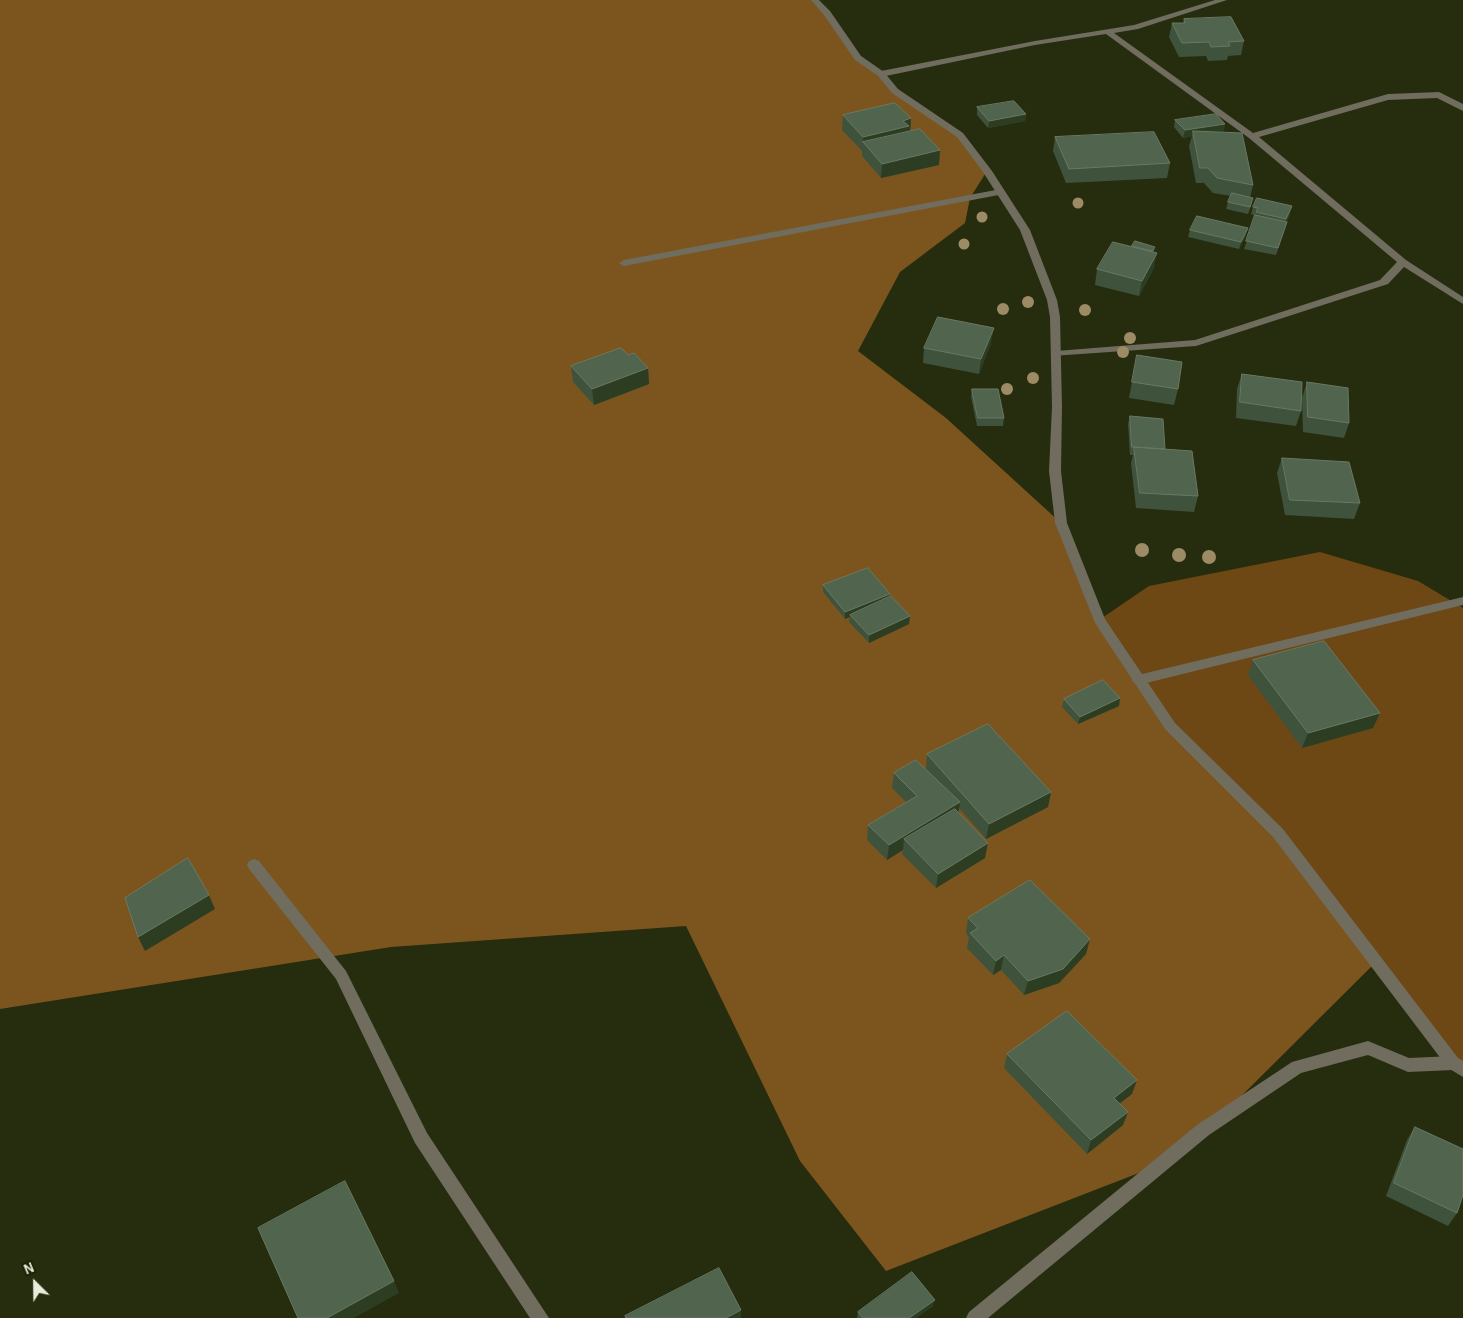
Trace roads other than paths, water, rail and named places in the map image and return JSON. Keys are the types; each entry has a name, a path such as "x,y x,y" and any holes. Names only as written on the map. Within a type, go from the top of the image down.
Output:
{"street":[{"path":"815,0 827,12 858,58 881,74 895,91 960,135 1002,192 1025,230 1052,300 1055,316 1057,407 1055,471 1061,523 1099,620 1170,726 1278,833 1458,1066"},
{"path":"881,74 1035,43 1135,27 1223,0"},
{"path":"1108,32 1252,136 1403,262 1463,301"},
{"path":"1252,136 1388,97 1439,95 1463,108"},
{"path":"624,263 1002,192"},
{"path":"1056,354 1196,343 1384,282 1403,262"},
{"path":"1138,680 1463,602"},
{"path":"254,865 342,976 421,1138 540,1318"},
{"path":"974,1318 1203,1130 1297,1067 1368,1048 1408,1065 1458,1066"}]}
